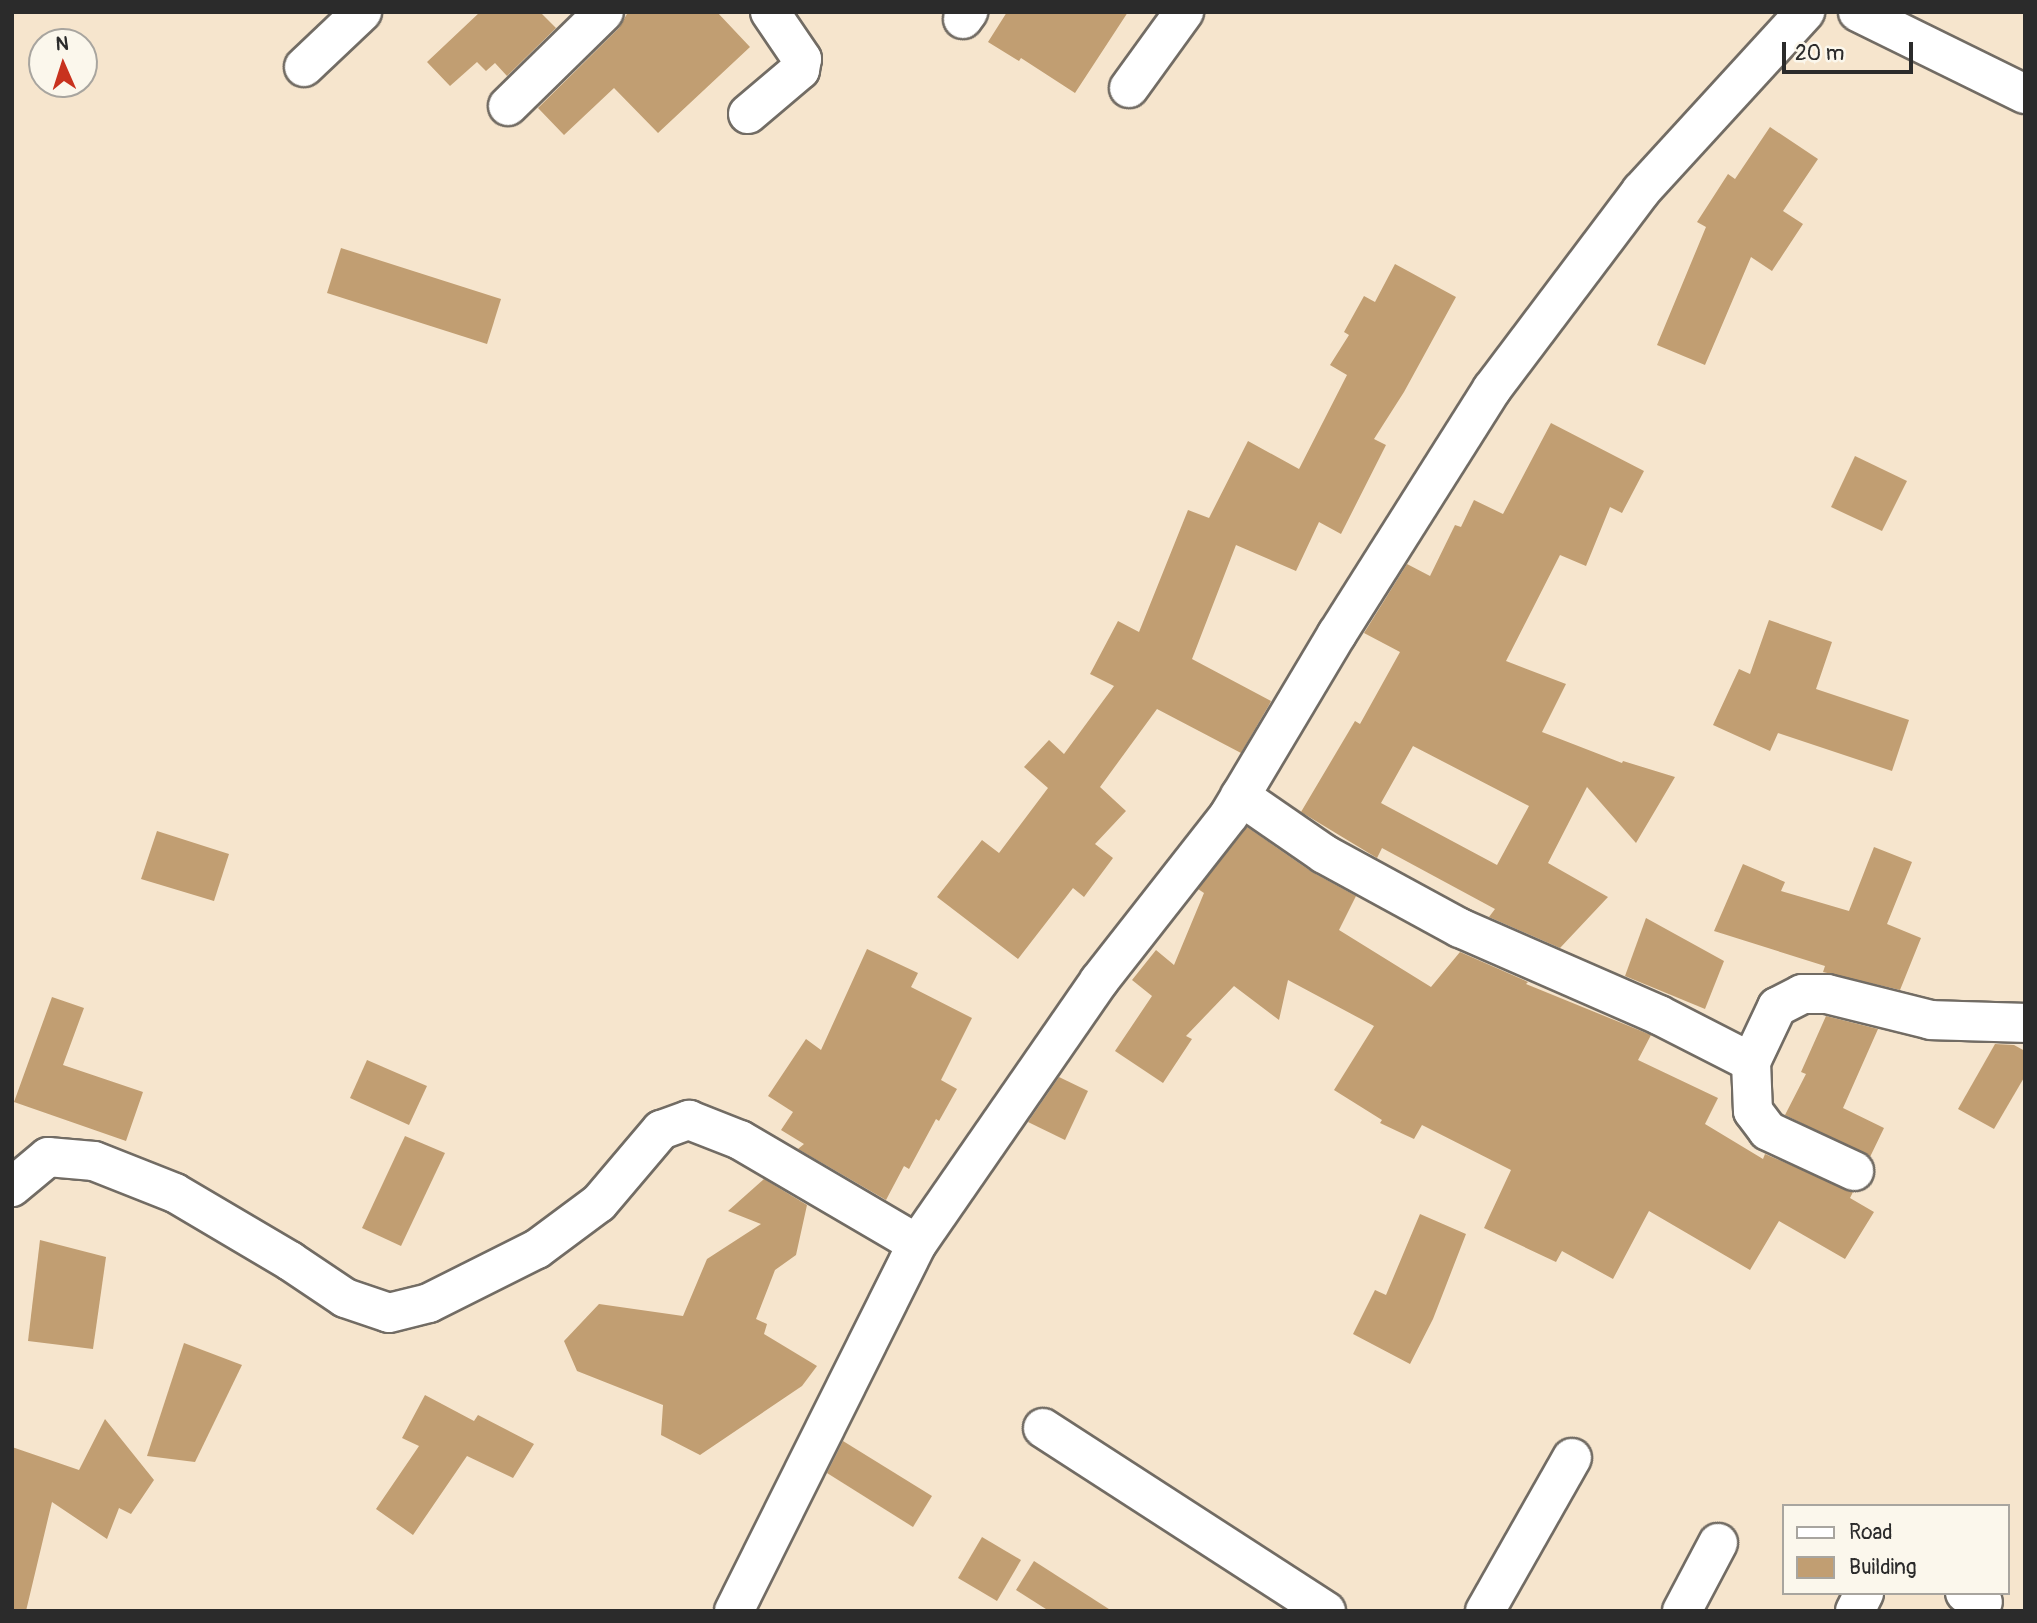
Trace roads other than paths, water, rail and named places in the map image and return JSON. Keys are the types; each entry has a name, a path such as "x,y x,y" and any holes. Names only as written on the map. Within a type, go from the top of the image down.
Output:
{"street":[{"path":"304,67 362,12"},
{"path":"508,106 604,12"},
{"path":"748,114 800,70 802,58 770,12"},
{"path":"1129,88 1184,12"},
{"path":"734,1611 917,1244 1098,981 1240,796 1337,634 1492,389 1640,191 1805,12"},
{"path":"1858,12 2025,94"},
{"path":"1240,796 1324,854 1460,928 1659,1015 1751,1062"},
{"path":"1854,1171 1768,1131 1753,1111 1751,1062 1777,1007 1802,995 1827,994 1931,1020 2025,1023"},
{"path":"12,1186 48,1157 94,1161 175,1193 290,1261 345,1298 389,1312 429,1303 537,1249 598,1203 661,1130 689,1120 740,1140 917,1244"},
{"path":"1043,1428 1326,1611"},
{"path":"1485,1611 1572,1458"},
{"path":"1682,1611 1718,1543"},
{"path":"1855,1611 1863,1595"}]}
